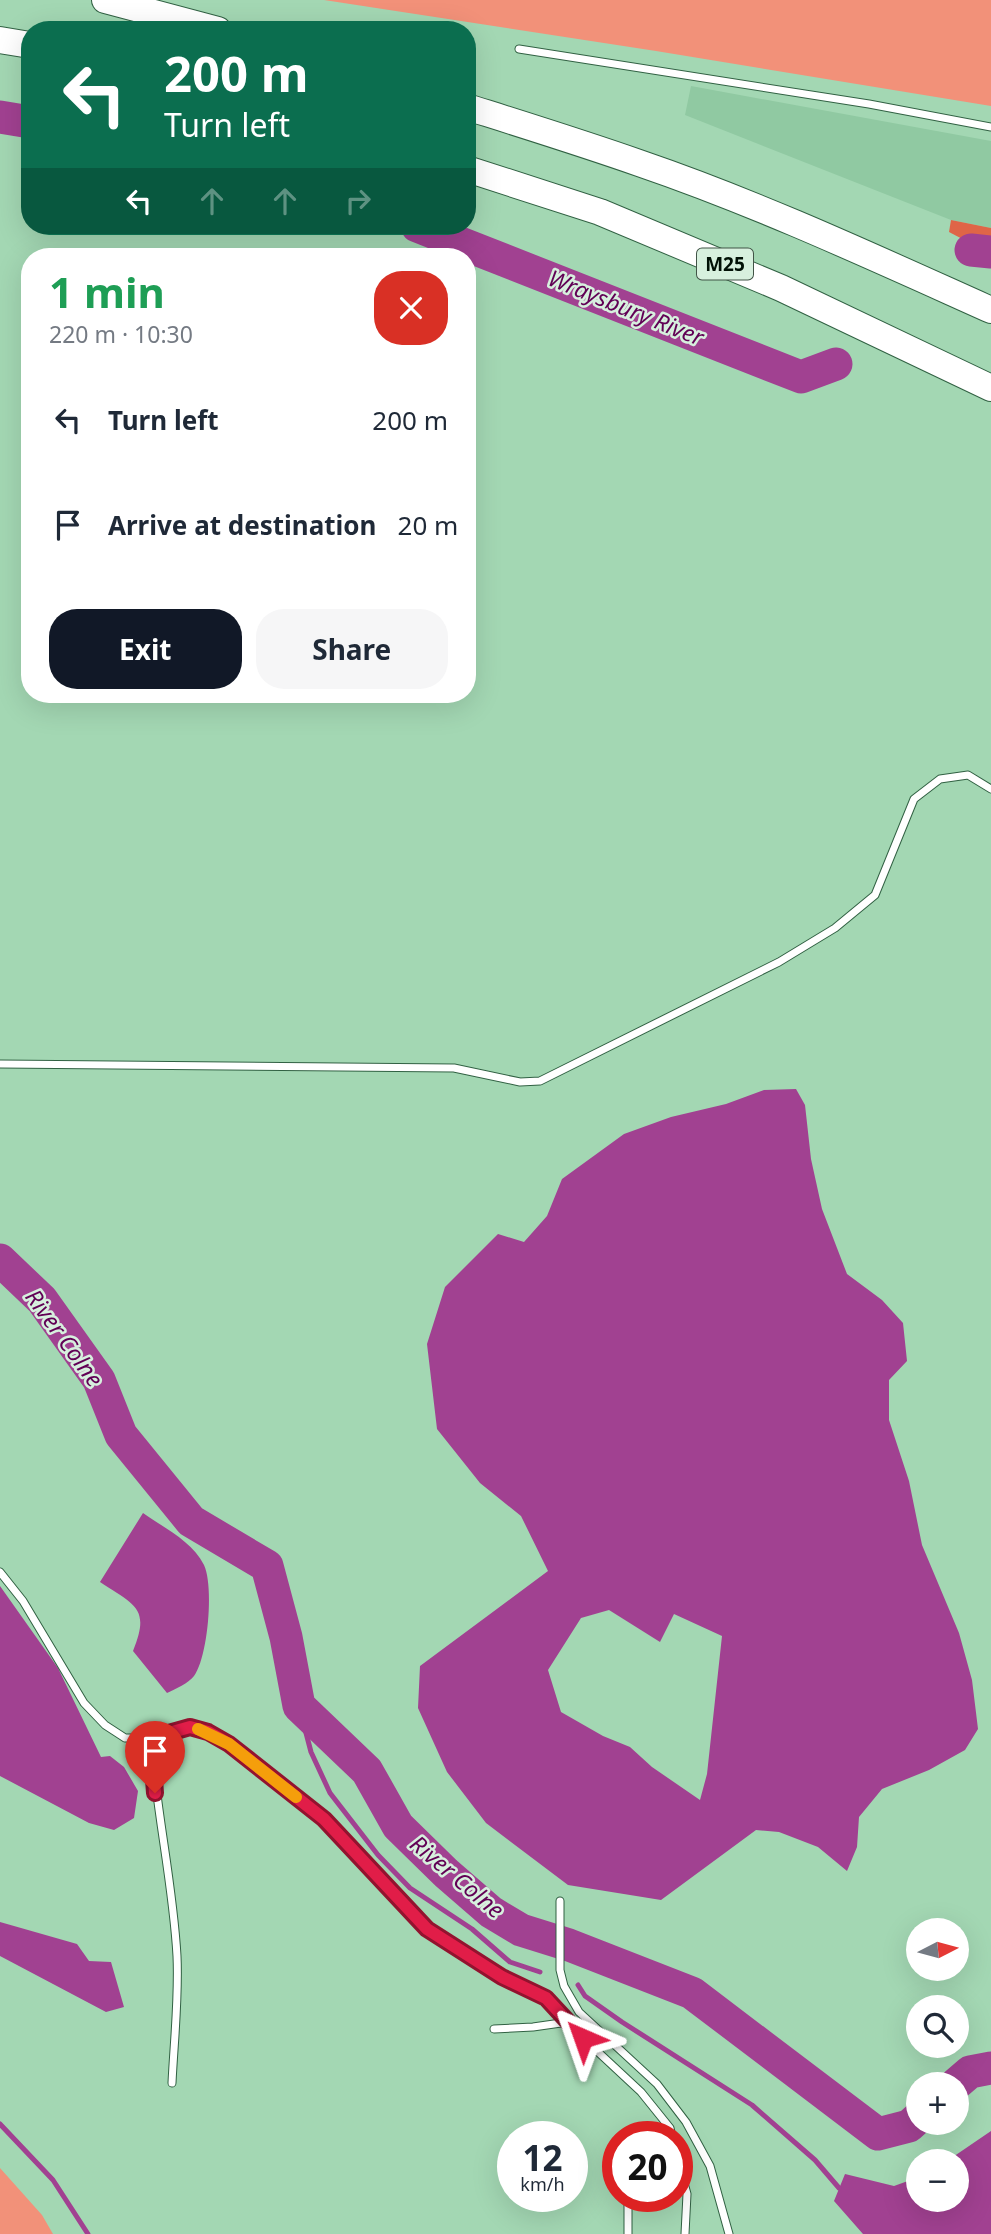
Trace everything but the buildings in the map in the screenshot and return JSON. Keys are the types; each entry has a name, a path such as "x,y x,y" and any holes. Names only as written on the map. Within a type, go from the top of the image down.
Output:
{"highway":[{"path":"105,0 184,21"},
{"path":"0,40 21,44"},
{"path":"476,110 640,163 744,202 834,239 991,310"},
{"name":"M25","path":"476,172 600,212 793,293 991,388"}],"lane":[{"path":"519,49 855,102 991,127"},
{"path":"0,1064 454,1068 520,1082 540,1081 779,962 835,928 874,895 914,799 940,779 968,775 991,789"},
{"path":"0,1572 23,1601 84,1703 105,1725 125,1738 151,1738 190,1727 208,1732 229,1744 339,1833 427,1929 502,1977 546,1998 641,2092 664,2121"},
{"path":"151,1738 155,1793 177,1957 173,2084"},
{"path":"560,1901 561,1974 564,1986 579,2012 657,2084 686,2122 710,2166 729,2234"},
{"path":"494,2029 568,2022"},
{"path":"628,2212 628,2234"},
{"path":"685,2234 686,2212"}],"shaded area":[{"path":"324,0 991,0 991,106 476,23 476,21"},
{"path":"691,86 991,141 991,228 951,220 685,115"},
{"path":"951,220 991,228 991,254 949,232"},
{"path":"796,1089 805,1105 811,1159 822,1209 847,1274 882,1300 903,1323 907,1361 889,1380 889,1420 909,1481 922,1545 959,1633 972,1680 978,1729 965,1750 929,1770 882,1789 859,1817 857,1847 847,1871 818,1847 779,1832 756,1830 661,1900 568,1885 486,1823 447,1772 418,1708 420,1666 548,1571 521,1516 480,1483 437,1429 427,1344 445,1287 498,1234 524,1242 547,1216 562,1179 624,1134 671,1117 726,1104 764,1090","holes":["609,1610 660,1642 674,1614 722,1636 707,1774 700,1800 652,1767 630,1747 603,1736 561,1712 548,1670 581,1618"]},
{"path":"143,1513 177,1536 199,1556 204,1565 209,1589 206,1638 199,1667 189,1681 167,1693 133,1651 140,1625 136,1609 100,1582"},
{"path":"0,1586 58,1668 101,1757 110,1756 124,1767 138,1791 134,1818 114,1830 89,1823 0,1776"},
{"path":"0,1922 77,1944 89,1961 111,1962 124,2007 106,2012 0,1956"},
{"path":"991,2131 991,2234 863,2234 834,2201 845,2174 894,2186 906,2182 906,2212 969,2212 969,2149 965,2149"},
{"path":"0,2168 42,2215 53,2234 0,2234"}],"waterway":[{"name":"Wraysbury River","path":"0,117 21,120"},
{"name":"Wraysbury River","path":"440,235 473,248"},
{"name":"Wraysbury River","path":"476,249 801,377 836,364"},
{"name":"Wraysbury River","path":"971,250 991,252"},
{"name":"River Colne","path":"0,1260 42,1300 99,1380 121,1435 191,1521 267,1566 286,1637 299,1706 367,1771 398,1826 446,1873 491,1912 521,1930 569,1945 692,1993 878,2134 906,2127"},
{"path":"299,1706 311,1752 330,1793 378,1855 410,1888 472,1929 510,1962 540,1972"},
{"path":"578,1985 585,1996 622,2022 752,2105 815,2160 839,2188"},
{"name":"River Colne","path":"969,2073 991,2068"},
{"path":"0,2124 53,2180 88,2234"}],"slow traffic":[{"path":"198,1729 229,1744 296,1797"}],"route":[{"path":"155,1793 151,1738 190,1727 208,1732 229,1744 324,1819 427,1929 502,1977 546,1998 583,2038"}]}
